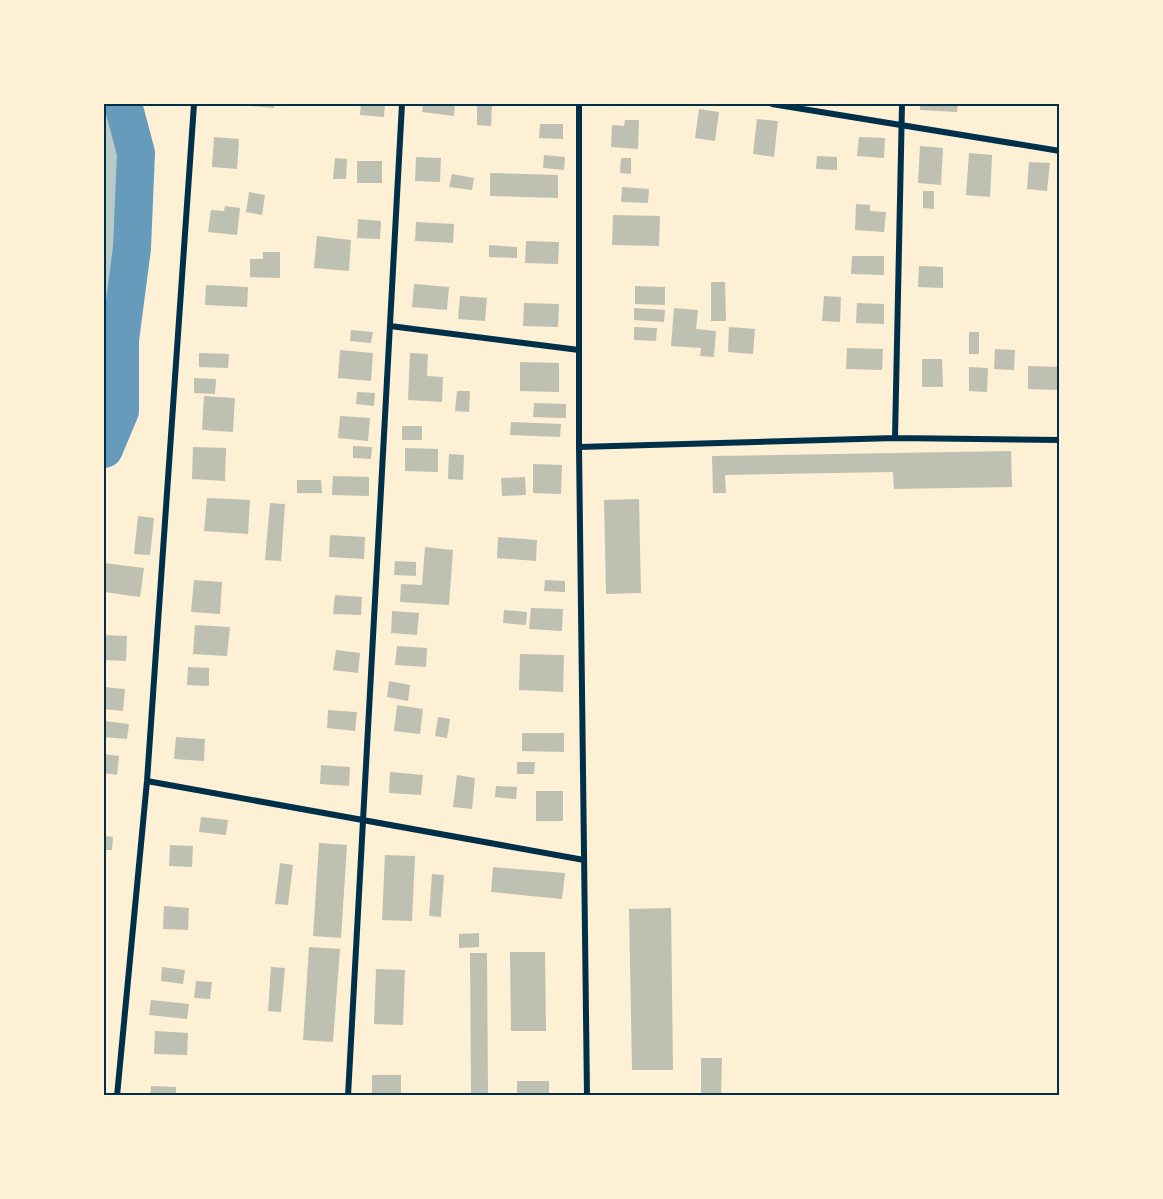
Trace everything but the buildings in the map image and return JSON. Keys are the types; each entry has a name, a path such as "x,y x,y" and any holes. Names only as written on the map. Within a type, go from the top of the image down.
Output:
{"street":[{"path":"117,1095 147,781 194,104"},
{"path":"348,1095 402,104"},
{"path":"579,104 579,447 587,1095"},
{"path":"772,104 1059,151"},
{"path":"895,438 902,104"},
{"path":"390,327 579,350"},
{"path":"579,447 895,438 1059,440"},
{"path":"147,781 584,860"}],"shaded area":[{"path":"104,104 113,104 126,159 107,414 104,422"}],"waterway":[{"path":"104,449 120,411 120,340 132,248 136,153 123,104"}]}
